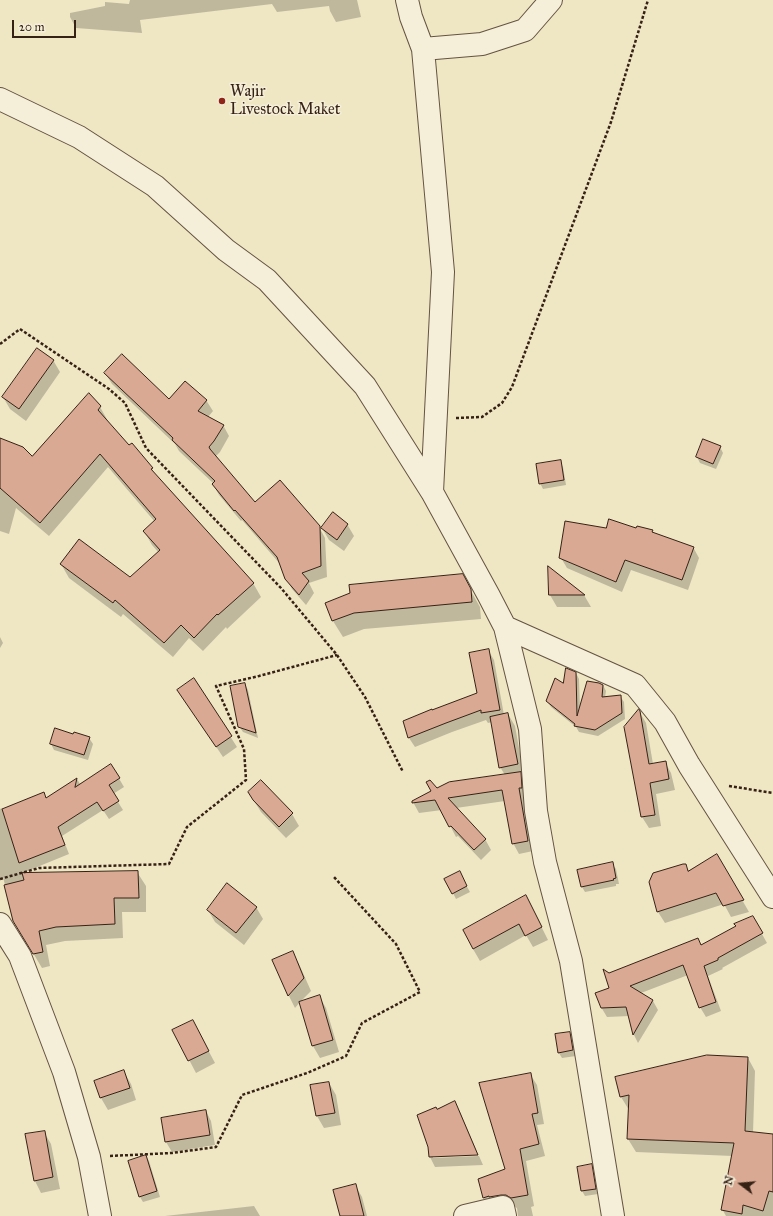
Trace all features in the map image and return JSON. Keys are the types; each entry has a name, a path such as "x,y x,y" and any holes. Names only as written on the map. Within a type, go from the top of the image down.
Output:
{"street":[{"path":"407,0 411,17 423,49 443,272 432,492"},
{"path":"423,49 482,44 526,30 551,0"},
{"path":"0,99 79,137 155,186 226,250 267,280 365,386 432,492 489,596 504,627 530,729 536,811 546,862 571,960 613,1216"},
{"path":"504,627 635,685 665,722 693,772 773,897"},
{"path":"0,924 20,956 64,1072 89,1156 100,1216"},
{"path":"465,1216 503,1207 505,1216"}],"path":[{"path":"436,421 456,418 482,417 502,402 512,387 611,122 648,0"},
{"path":"0,344 20,329 110,389 125,403 146,448 281,588 337,655 365,697 403,772"},
{"path":"0,879 39,868 168,864 186,827 246,780 244,749 216,686 337,655"},
{"path":"727,786 773,793"},
{"path":"89,1156 172,1153 216,1147 242,1095 308,1073 346,1056 362,1023 420,992 396,944 333,876"}],"building":[{"path":"37,348 54,360 19,409 2,397"},
{"path":"122,354 169,399 185,381 207,400 198,411 224,425 209,447 255,502 280,480 320,526 321,566 302,573 309,581 299,595 285,579 277,557 235,510 234,511 212,484 215,481 172,440 173,438 104,373"},
{"path":"89,393 101,406 98,410 129,445 132,443 153,468 151,469 254,583 218,615 217,614 194,638 181,625 164,643 115,600 113,603 60,564 79,539 130,577 160,550 143,531 156,519 100,454 40,523 0,488 0,438 23,447 32,456"},
{"path":"703,439 721,446 713,464 696,457"},
{"path":"561,460 564,480 539,484 536,464"},
{"path":"333,512 348,524 337,540 321,528"},
{"path":"609,519 636,528 637,526 653,530 652,532 694,547 682,580 625,560 616,582 559,558 565,521 606,528"},
{"path":"548,566 585,595 549,595"},
{"path":"463,574 471,589 472,602 354,613 332,621 325,603 350,593 349,585"},
{"path":"489,649 500,710 481,713 481,710 408,738 403,721 477,693 469,653"},
{"path":"566,668 576,672 577,716 587,681 603,685 602,697 621,695 622,713 595,730 574,726 575,724 546,701 555,678 563,683"},
{"path":"194,678 232,736 216,747 177,690"},
{"path":"245,683 256,733 238,727 230,686"},
{"path":"639,709 649,764 666,761 669,779 650,783 655,815 641,817 624,727"},
{"path":"508,713 518,764 499,768 490,717"},
{"path":"55,728 73,734 74,732 90,737 84,755 50,744"},
{"path":"111,764 120,778 109,785 119,801 103,811 97,802 58,827 65,845 19,863 2,809 44,792 46,798 77,778 75,787"},
{"path":"521,772 522,788 519,788 528,841 512,844 502,790 448,798 486,839 474,850 451,826 449,827 435,800 412,803 412,801 431,791 426,782 430,780 437,788 449,782"},
{"path":"261,780 293,813 279,827 253,800 248,792"},
{"path":"717,854 744,900 723,906 716,893 657,912 649,882 653,873 683,864 686,864 688,871"},
{"path":"613,862 616,878 613,879 614,880 581,887 577,870"},
{"path":"138,871 139,898 114,898 115,924 56,927 39,931 43,952 33,954 13,921 4,885 24,880 22,873"},
{"path":"460,871 467,886 452,894 444,879"},
{"path":"227,883 257,907 236,933 207,910"},
{"path":"526,895 542,927 525,936 519,924 473,949 463,930"},
{"path":"753,916 763,933 718,958 718,960 704,966 716,1002 699,1008 683,965 630,986 653,1000 633,1035 626,1007 601,1008 595,993 609,988 603,969 609,973 698,938 701,945 736,926 734,924"},
{"path":"293,951 304,978 288,996 272,960"},
{"path":"320,995 333,1040 312,1046 299,1002"},
{"path":"193,1020 209,1051 188,1061 172,1030"},
{"path":"570,1032 573,1050 558,1053 555,1034"},
{"path":"707,1055 748,1057 745,1131 773,1134 773,1192 769,1191 763,1211 743,1205 742,1214 721,1210 734,1143 627,1139 629,1095 620,1097 615,1077"},
{"path":"124,1070 130,1088 100,1098 94,1081"},
{"path":"531,1073 538,1113 532,1114 539,1144 520,1149 528,1195 511,1198 506,1195 501,1195 483,1198 478,1179 505,1169 479,1083"},
{"path":"329,1082 335,1113 316,1116 310,1085"},
{"path":"455,1101 478,1155 429,1157 428,1147 417,1115 436,1107 437,1109"},
{"path":"206,1110 210,1135 165,1142 161,1118"},
{"path":"45,1131 53,1177 34,1181 25,1134"},
{"path":"146,1155 157,1191 139,1197 128,1161"},
{"path":"592,1164 596,1189 581,1191 577,1167"},
{"path":"356,1184 364,1216 340,1216 333,1190"}],"place":[{"name":"Wajir Livestock Maket","path":"222,101"}]}
